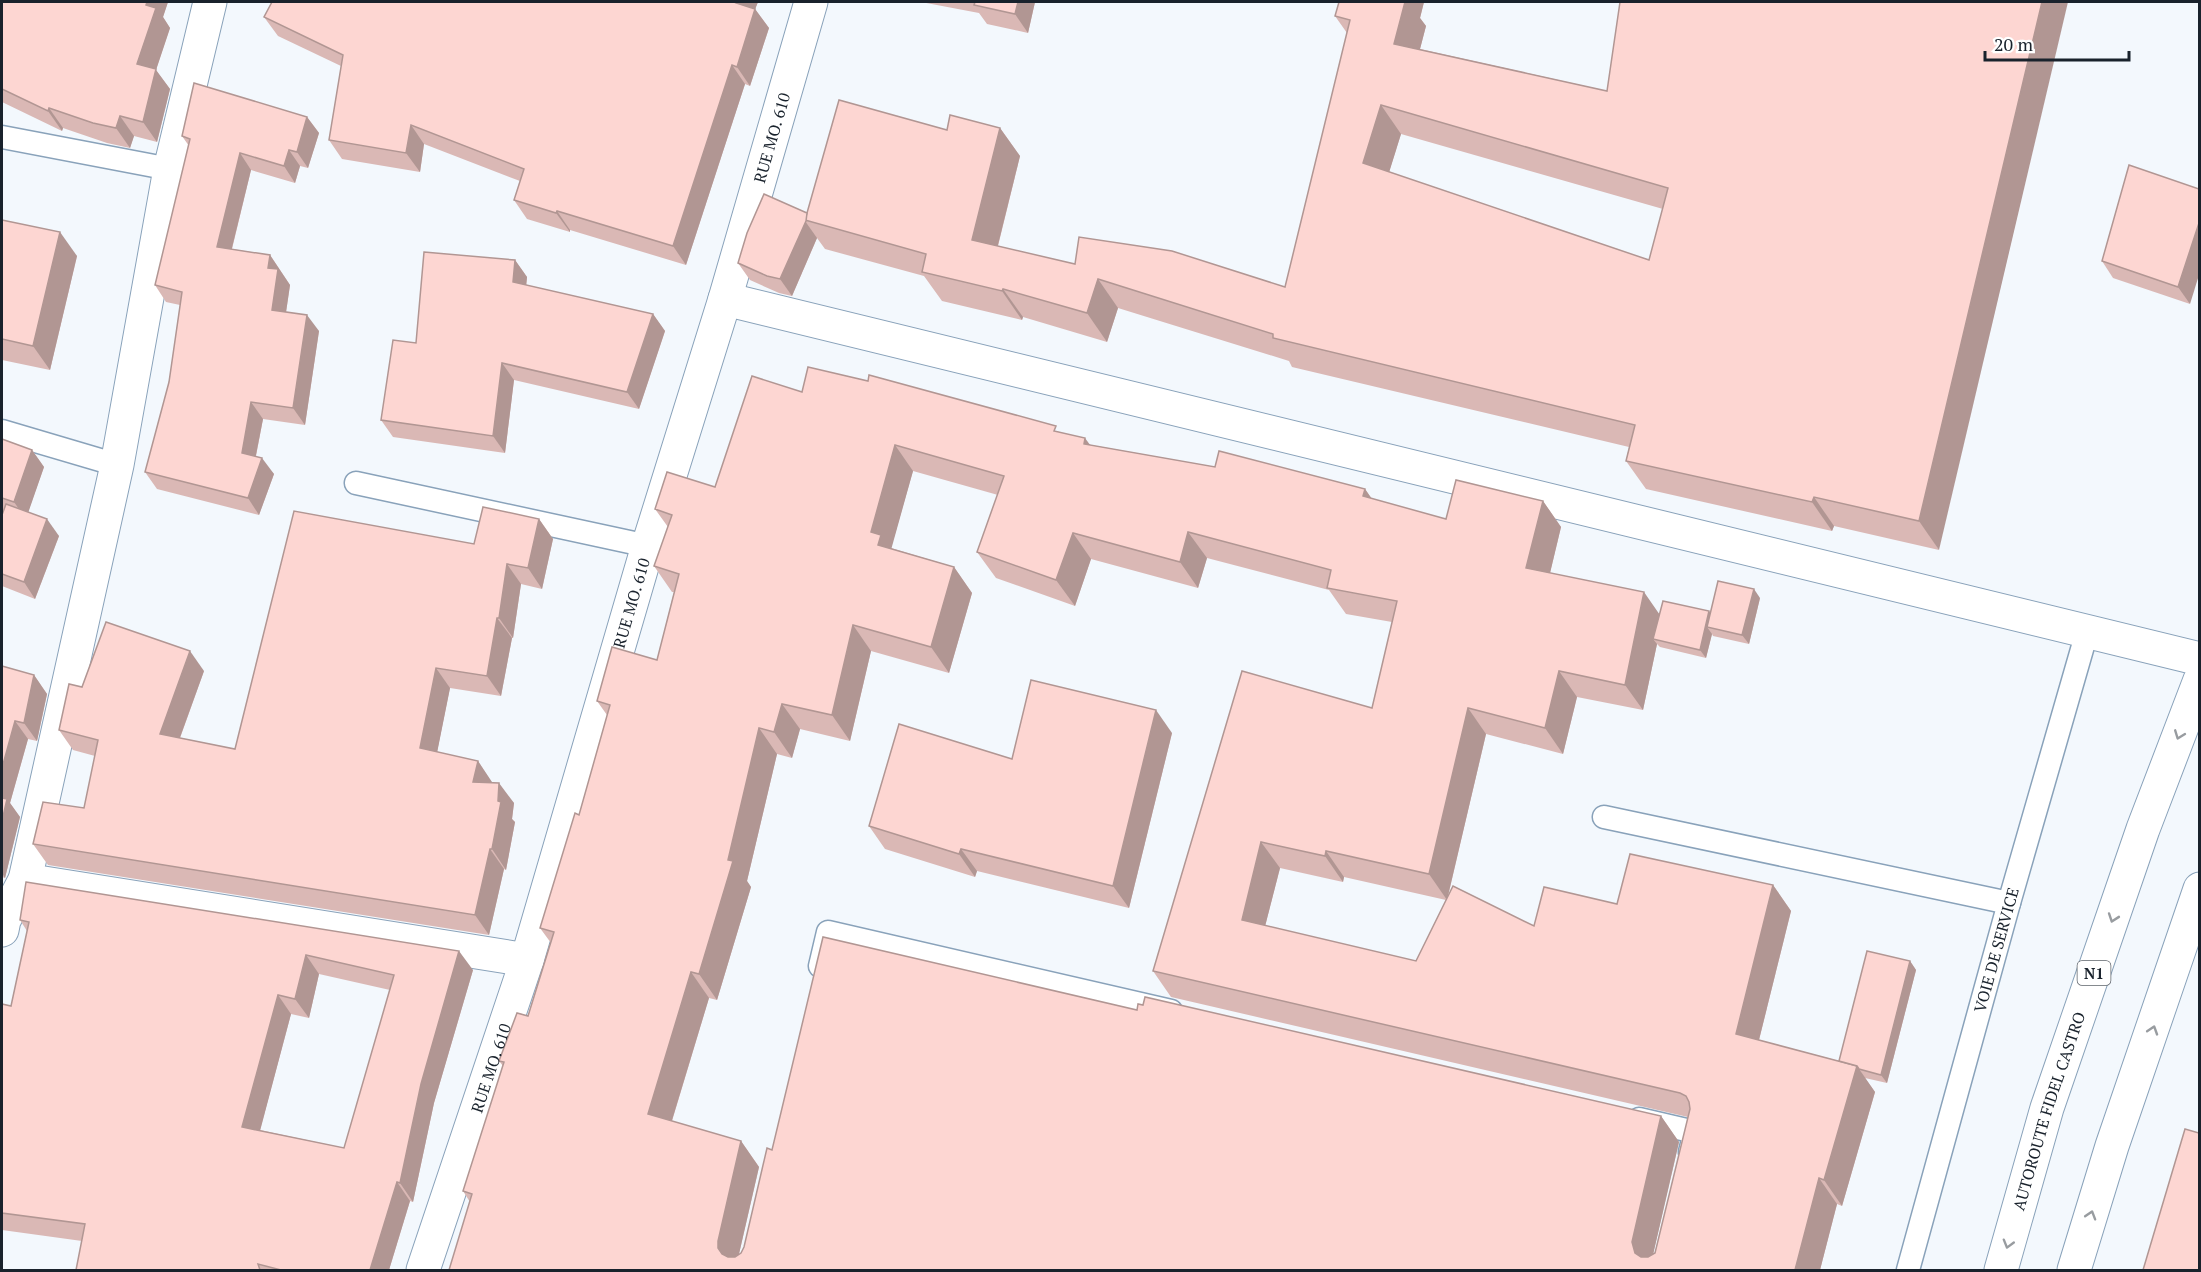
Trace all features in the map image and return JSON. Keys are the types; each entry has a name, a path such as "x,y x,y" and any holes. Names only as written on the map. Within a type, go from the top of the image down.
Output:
{"main road":[{"path":"2,923 25,880 117,465 170,169 210,2"},
{"name":"RUE MO. 610","path":"423,1270 527,960 648,546 725,299 811,2"},
{"path":"725,299 2199,659"},
{"name":"AUTOROUTE FIDEL CASTRO","path":"2001,1270 2047,1108 2143,829 2199,680"},
{"path":"25,880 527,960"},
{"path":"2074,1270 2112,1146 2199,889"}],"lane":[{"path":"2,137 170,169"},
{"path":"2,431 117,465"},
{"path":"356,483 648,546"},
{"name":"VOIE DE SERVICE","path":"1908,1270 2009,903 2087,632"},
{"path":"1604,817 2009,903"},
{"path":"814,990 828,932 1186,1015"},
{"path":"1614,1113 1695,1132 1684,1178"}],"building":[{"path":"2,2 147,2 146,5 156,8 137,64 156,69 143,122 120,116 116,128 93,123 49,108 48,111 2,89"},
{"path":"272,2 737,2 755,9 737,67 732,65 673,246 514,200 524,169 411,125 406,153 329,140 343,55 264,17"},
{"path":"975,2 1018,2 1015,14 974,5"},
{"path":"1339,2 1405,2 1394,44 1607,91 1620,2 2042,2 1919,521 1814,497 1812,502 1626,461 1635,425 1273,338 1273,334 1098,279 1087,313 1003,289 1002,291 922,272 926,254 805,220 839,100 947,130 950,115 1000,128 972,240 1075,264 1079,237 1172,251 1285,287 1350,20 1335,16","holes":["1381,105 1668,188 1649,260 1363,163"]},
{"path":"194,83 307,117 297,152 289,150 284,166 240,153 217,247 270,255 268,268 278,269 272,310 307,315 293,408 251,402 242,453 262,458 248,498 145,472 169,382 182,292 155,285 190,139 182,136"},
{"path":"2129,165 2199,189 2199,223 2178,287 2102,261"},
{"path":"764,194 807,213 806,221 780,279 767,276 738,263 747,233"},
{"path":"2,220 60,232 33,346 2,339"},
{"path":"424,252 515,260 513,282 653,314 627,392 502,363 493,436 381,420 393,340 416,343"},
{"path":"808,367 868,381 869,375 1056,426 1054,431 1085,438 1084,444 1215,467 1219,451 1365,489 1363,496 1446,519 1456,480 1543,501 1526,568 1644,592 1625,685 1559,671 1545,728 1468,708 1429,874 1326,851 1325,856 1261,842 1242,920 1416,961 1453,886 1534,926 1544,887 1617,904 1630,854 1773,885 1736,1034 1857,1066 1824,1180 1819,1178 1795,1270 449,1270 472,1194 463,1191 504,1062 499,1061 517,1013 528,1016 554,932 540,928 575,813 579,815 610,705 597,701 612,647 657,660 679,574 654,566 672,515 655,509 667,472 715,487 752,376 802,392","holes":["895,445 1004,476 977,552 1056,580 1073,533 1180,562 1188,532 1331,570 1327,588 1397,601 1372,708 1242,671 1153,971 1686,1096 1690,1109 1655,1253 1648,1257 1641,1257 1635,1253 1632,1242 1661,1116 1145,997 1143,1005 1138,1004 1137,1010 823,937 772,1150 767,1148 744,1247 735,1257 722,1254 718,1248 718,1241 741,1141 648,1114 691,972 699,974 733,861 728,860 759,728 774,732 782,704 832,715 853,625 931,647 954,567 878,545 881,535 871,532"]},
{"path":"2,439 32,450 14,502 2,498"},
{"path":"6,504 47,519 24,582 2,574 2,515"},
{"path":"483,507 539,519 528,568 507,564 487,676 436,668 420,748 478,761 473,782 499,783 498,801 501,802 475,915 33,844 43,802 84,808 98,740 59,730 69,684 82,687 106,622 190,651 160,734 235,749 294,511 474,544"},
{"path":"1718,581 1754,589 1742,635 1707,627"},
{"path":"1663,601 1709,611 1700,650 1653,639"},
{"path":"2,666 34,675 24,723 15,721 2,768"},
{"path":"1031,680 1156,710 1113,886 961,849 959,854 869,826 899,724 1012,759"},
{"path":"2,798 7,799 2,821"},
{"path":"26,882 459,951 421,1084 400,1183 397,1182 370,1270 281,1270 258,1264 260,1270 76,1270 85,1224 2,1213 2,1004 11,1006 29,922 20,920","holes":["306,955 394,975 344,1148 242,1127 278,995 295,999"]},
{"path":"1867,951 1910,961 1881,1075 1839,1061"},
{"path":"2185,1129 2199,1133 2199,1270 2143,1270"}]}
